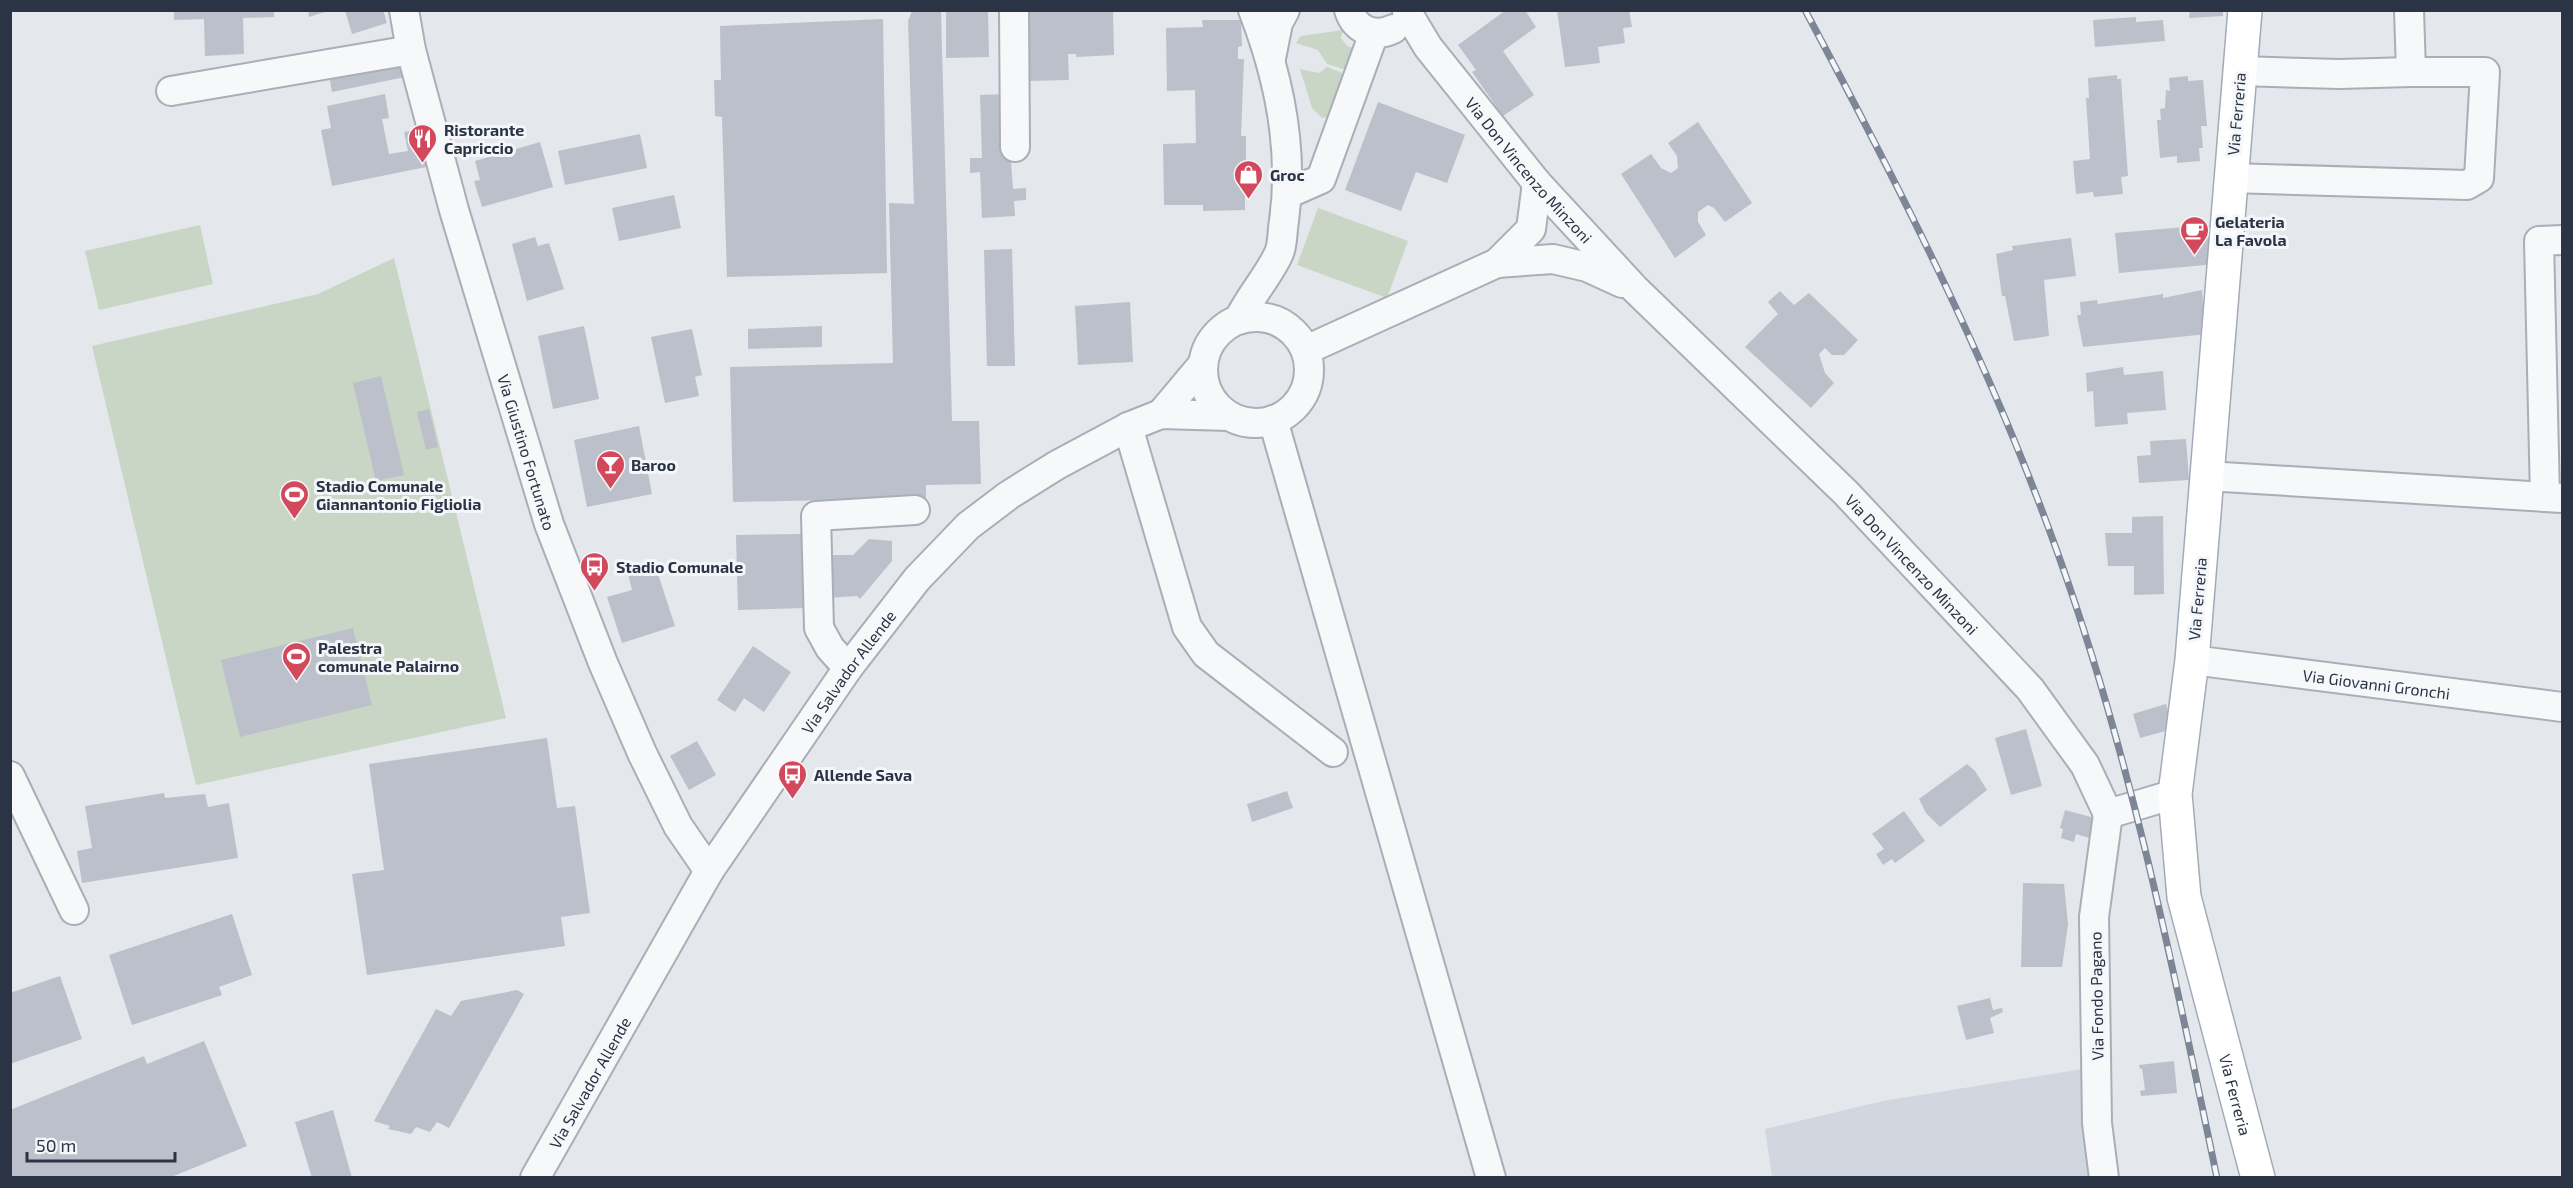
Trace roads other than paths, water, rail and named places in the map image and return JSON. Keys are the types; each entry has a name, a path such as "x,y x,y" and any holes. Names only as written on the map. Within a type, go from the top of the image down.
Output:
{"main road":[{"name":"Via Ferreria","path":"2245,10 2192,660 2175,794 2184,897 2258,1178"}],"street":[{"name":"Via Giustino Fortunato","path":"404,10 411,50 476,289 549,524 603,663 642,753 678,826 709,871"},
{"path":"1014,10 1015,147"},
{"path":"1239,320 1249,298 1280,252 1287,194 1280,96 1271,58 1253,10"},
{"path":"1271,58 1278,23 1285,10"},
{"name":"Via Don Vincenzo Minzoni","path":"1349,10 1357,24 1395,21 1428,47 1537,183 1635,289 1846,493 2030,689 2085,765 2108,814"},
{"path":"2409,10 2411,72"},
{"path":"1287,194 1321,179 1395,21"},
{"path":"171,91 411,50"},
{"path":"2231,178 2467,185 2479,178 2485,72 2339,74 2240,71"},
{"path":"1306,350 1497,263 1531,229 1537,183"},
{"path":"2207,477 2554,497 2539,241 2562,240"},
{"name":"Via Don Vincenzo Minzoni","path":"1497,263 1553,259 1587,267 1635,289"},
{"path":"1255,317 1271,319 1286,325 1306,350 1309,367 1308,384 1300,400 1288,412 1273,420 1258,423 1229,416 1208,394 1203,379 1206,350 1214,336 1226,326 1239,320 1255,317"},
{"name":"Via Salvador Allende","path":"1161,414 1203,364"},
{"name":"Via Salvador Allende","path":"536,1178 709,871 848,668 917,579 968,526 1056,465 1128,427 1161,414 1229,416"},
{"path":"1273,420 1491,1178"},
{"path":"1128,427 1187,627 1206,654 1333,752"},
{"path":"848,668 830,648 819,628 816,516 915,510"},
{"name":"Via Giovanni Gronchi","path":"2192,660 2562,706"},
{"path":"10,776 74,910"},
{"path":"2108,814 2175,794"},
{"name":"Via Fondo Pagano","path":"2104,1178 2097,1123 2094,917 2108,814"}],"railway":[{"path":"1805,10 1942,278 2003,414 2058,554 2084,630 2129,785 2167,941 2217,1178"}],"place":[{"name":"Ristorante Capriccio","path":"423,164"},
{"name":"Groc","path":"1249,200"},
{"name":"Gelateria La Favola","path":"2194,256"},
{"name":"Baroo","path":"610,490"},
{"name":"Stadio Comunale Giannantonio Figliolia","path":"295,520"},
{"name":"Stadio Comunale","path":"595,592"},
{"name":"Palestra comunale Palairno","path":"297,682"},
{"name":"Allende Sava","path":"793,800"}]}
